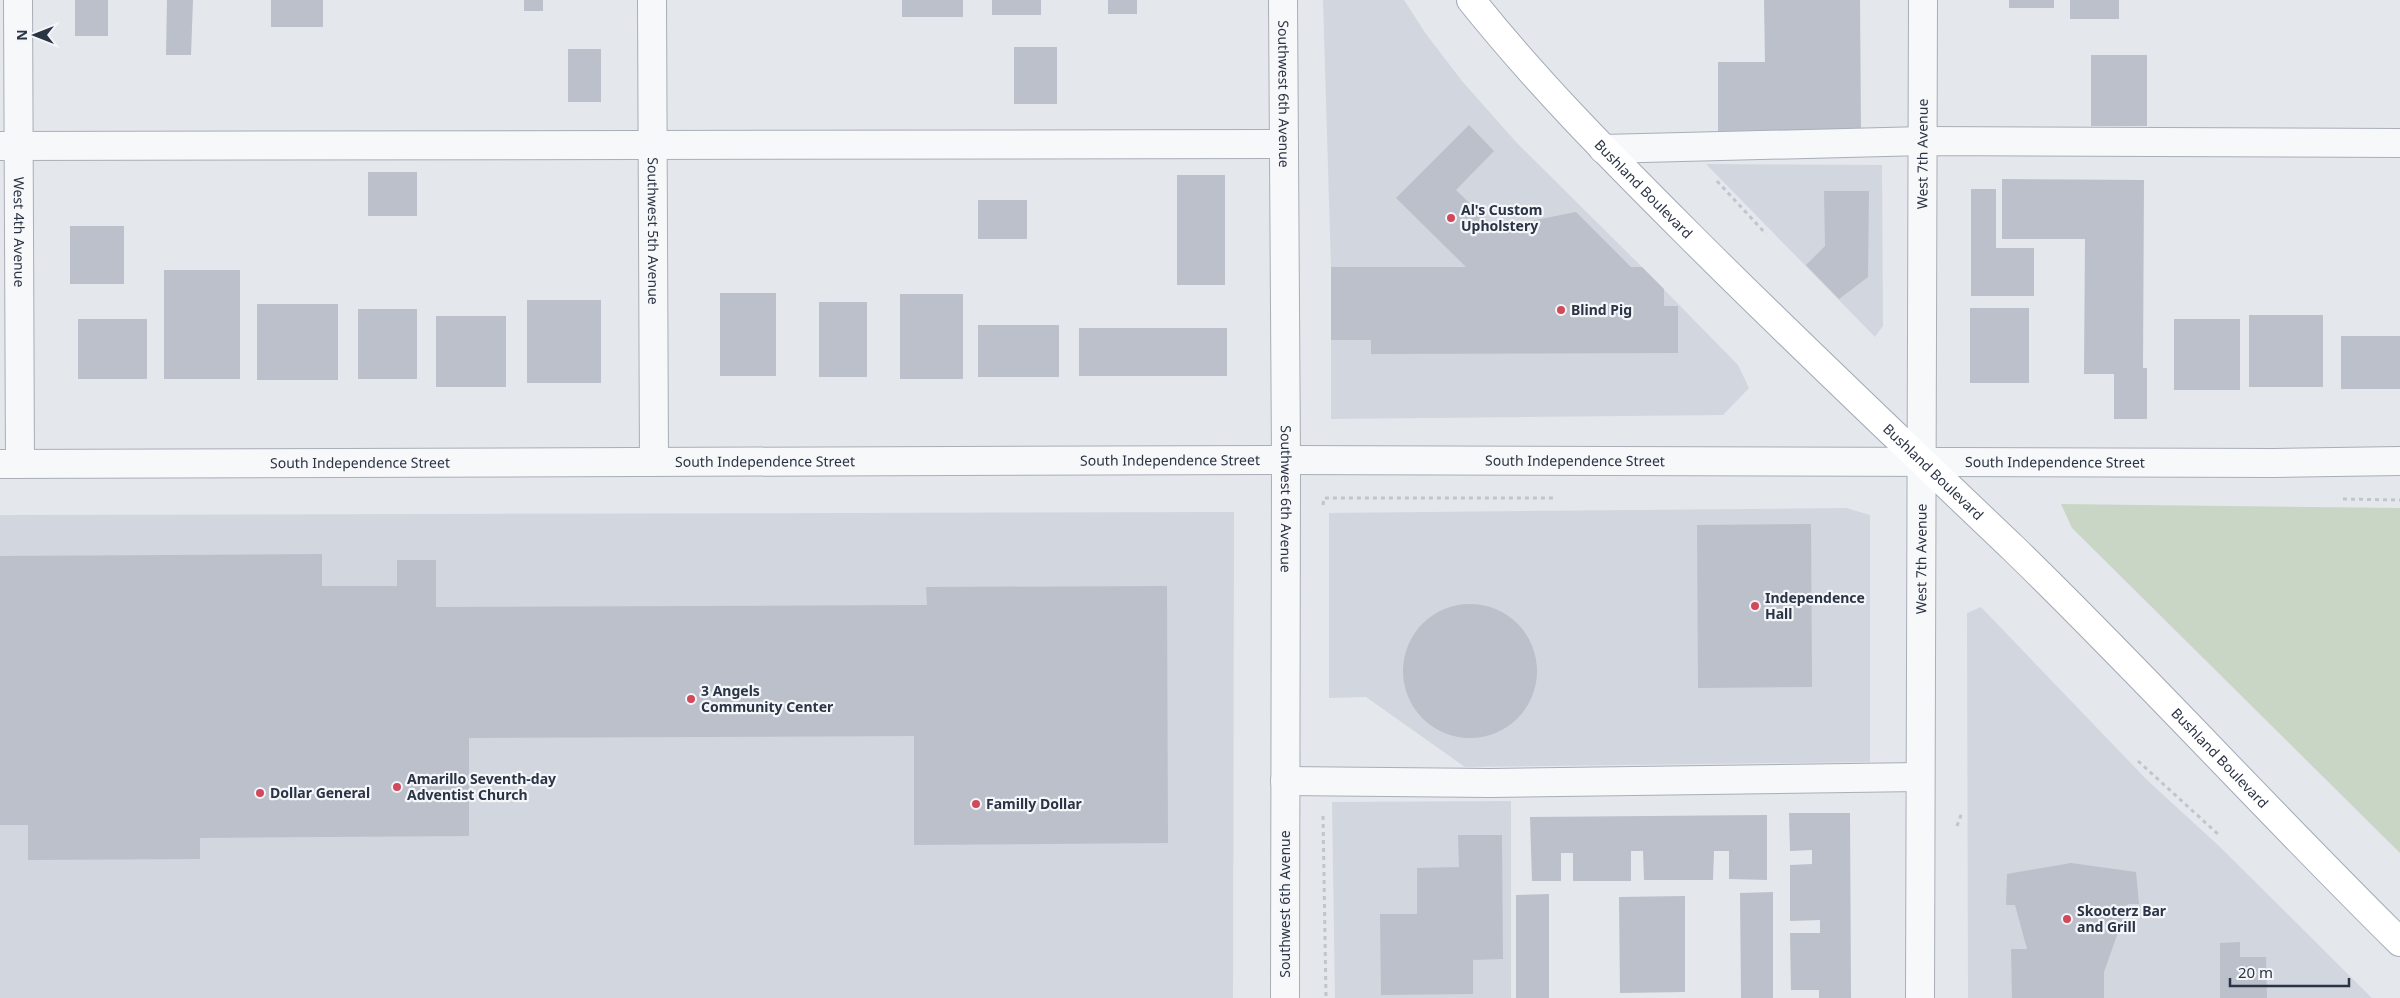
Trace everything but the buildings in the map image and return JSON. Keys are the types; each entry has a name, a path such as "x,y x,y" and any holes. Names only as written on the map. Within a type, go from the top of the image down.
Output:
{"main road":[{"name":"Bushland Boulevard","path":"1471,0 1562,107 1604,150 1823,368 2017,552 2327,870 2400,942"}],"street":[{"name":"West 4th Avenue","path":"10,464 9,146 18,0"},
{"name":"Southwest 5th Avenue","path":"652,0 654,462"},
{"name":"Southwest 6th Avenue","path":"1283,0 1286,460 1285,998"},
{"name":"West 7th Avenue","path":"1920,998 1923,0"},
{"path":"1604,150 1924,141 2400,143"},
{"path":"9,146 1284,144"},
{"name":"South Independence Street","path":"10,464 1286,460 2400,461"},
{"path":"1285,781 1490,783 1920,777"}],"path":[{"path":"1686,148 1766,234"},
{"path":"1324,498 1557,498"},
{"path":"2138,761 2219,835"}],"shaded area":[{"path":"1323,0 1404,0 1426,34 1462,81 1516,142 1738,365 1749,388 1723,415 1331,419 1331,267"},
{"path":"1706,164 1882,165 1883,326 1875,337"},
{"path":"1846,508 1870,515 1870,762 1465,767 1366,697 1329,698 1329,513"},
{"path":"1234,512 1233,998 0,998 0,515"},
{"path":"1981,607 2147,780 2219,846 2372,998 1968,998 1967,613"},
{"path":"1511,801 1511,998 1335,998 1332,802"}],"green space":[{"path":"2061,504 2400,508 2400,853 2072,528"}],"place":[{"name":"Al's Custom Upholstery","path":"1451,218"},
{"name":"Blind Pig","path":"1561,310"},
{"name":"Independence Hall","path":"1755,606"},
{"name":"3 Angels Community Center","path":"691,699"},
{"name":"Amarillo Seventh-day Adventist Church","path":"397,787"},
{"name":"Dollar General","path":"260,793"},
{"name":"Familly Dollar","path":"976,804"},
{"name":"Skooterz Bar and Grill","path":"2067,919"}]}
